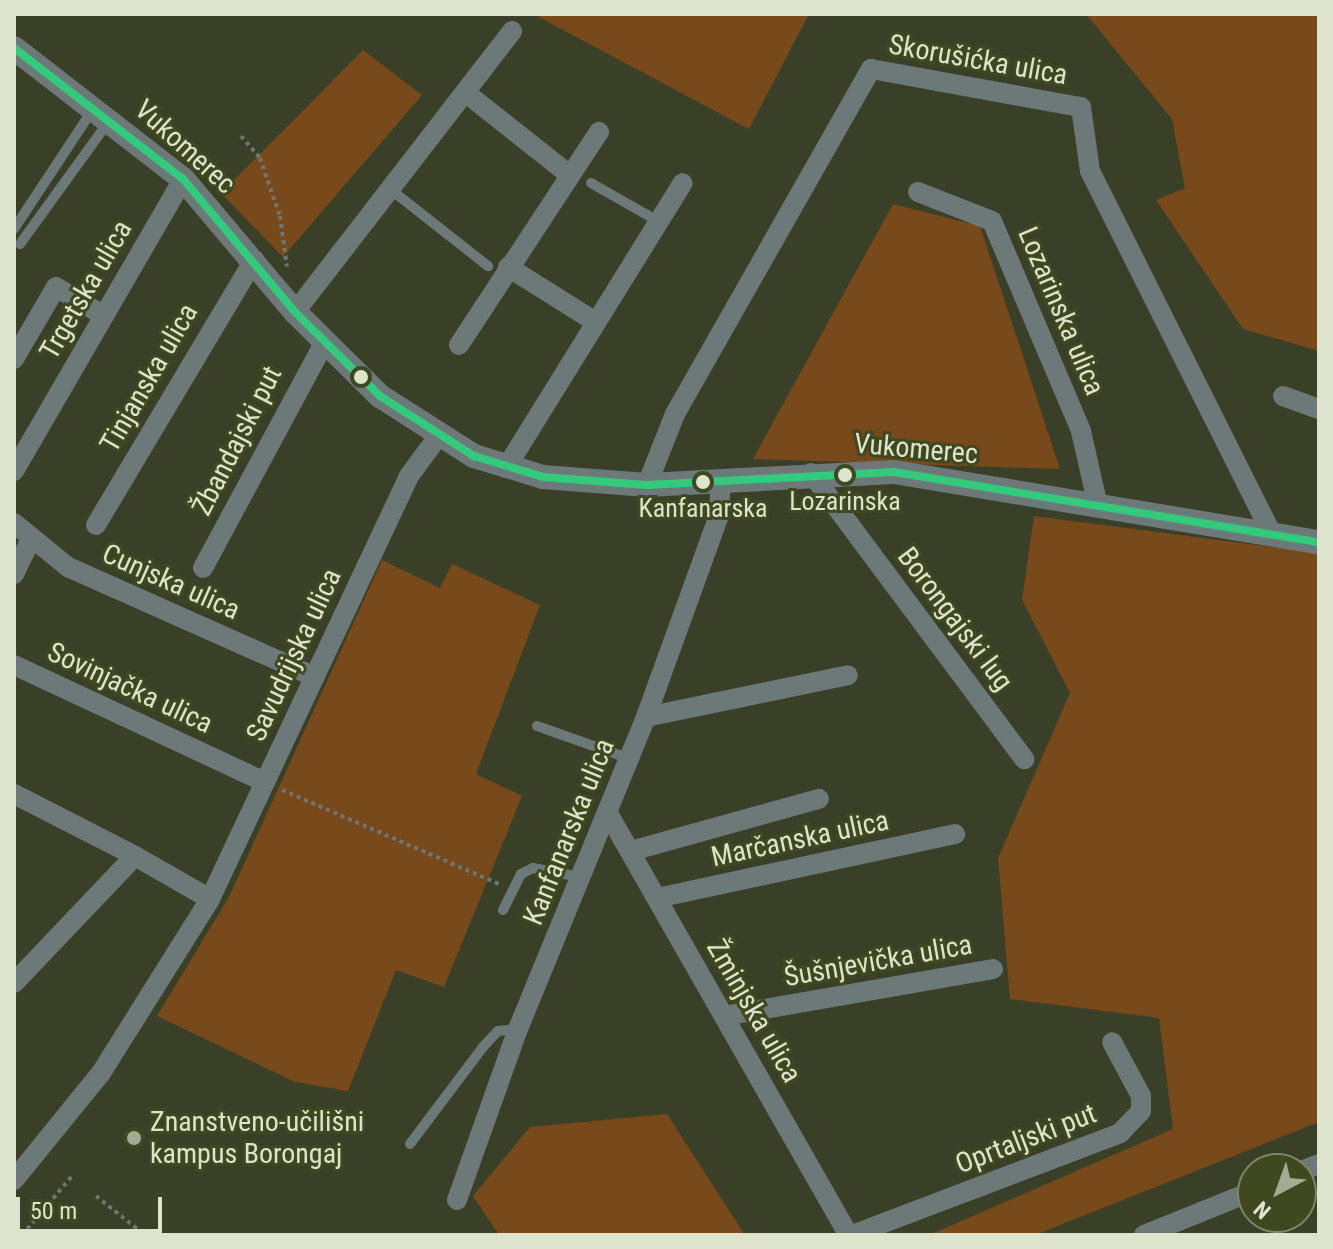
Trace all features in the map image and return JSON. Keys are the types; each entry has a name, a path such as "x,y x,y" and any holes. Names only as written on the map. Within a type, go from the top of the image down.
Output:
{"street":[{"path":"295,312 512,31"},
{"name":"Vukomerec","path":"14,48 102,113 183,179 324,343 437,438 506,468 647,485 721,482 811,473 894,472 1097,502 1319,542"},
{"name":"Skorušićka ulica","path":"647,485 675,414 871,69 1081,107 1090,171 1271,532"},
{"path":"466,93 570,175"},
{"path":"459,345 498,267 570,175 599,132"},
{"name":"Trgetska ulica","path":"14,471 183,179"},
{"path":"506,468 594,321 683,183"},
{"name":"Lozarinska ulica","path":"918,192 992,221 1081,431 1097,502"},
{"name":"Tinjanska ulica","path":"96,525 254,260"},
{"path":"498,267 594,321"},
{"path":"14,359 56,287 104,316"},
{"name":"Žbandajski put","path":"203,568 324,343"},
{"path":"1283,396 1319,409"},
{"name":"Savudrijska ulica","path":"14,1180 101,1073 210,899 409,476 437,438"},
{"name":"Borongajski lug","path":"811,473 1024,759"},
{"name":"Kanfanarska ulica","path":"457,1200 518,1029 580,877 609,815 646,717 718,518 721,482"},
{"name":"Cunjska ulica","path":"14,523 29,543 68,567 315,677"},
{"path":"14,574 29,543"},
{"name":"Sovinjačka ulica","path":"14,665 265,782"},
{"path":"646,717 848,675"},
{"path":"14,794 135,856 210,899"},
{"path":"631,851 819,799"},
{"name":"Žminjska ulica","path":"609,815 851,1235"},
{"name":"Marčanska ulica","path":"657,898 955,834"},
{"path":"14,983 135,856"},
{"name":"Šušnjevička ulica","path":"724,1016 993,969"},
{"name":"Oprtaljski put","path":"851,1235 1120,1133 1141,1111 1141,1096 1112,1042"},
{"path":"1144,1235 1237,1197"}],"lane":[{"path":"14,229 102,113"},
{"path":"20,244 102,113"},
{"path":"591,183 658,221"},
{"path":"390,189 498,267"},
{"path":"537,726 630,759"},
{"path":"503,910 511,889 533,868 580,877"},
{"path":"410,1144 498,1031 518,1029"}],"path":[{"path":"241,136 260,158 280,216 288,278 275,288"},
{"path":"265,782 511,889"},
{"path":"22,1235 72,1176"},
{"path":"96,1196 145,1235"}],"shaded area":[{"path":"533,14 809,14 749,129"},
{"path":"1086,14 1319,14 1319,351 1243,329 1156,200 1185,188 1172,119"},
{"path":"363,50 422,95 283,257 221,193"},
{"path":"893,204 980,226 1060,469 753,459"},
{"path":"1034,516 1319,553 1319,1122 1035,1235 929,1235 1173,1129 1159,1018 1010,999 998,858 1070,693 1022,600"},
{"path":"382,560 440,588 452,564 540,605 476,774 522,796 444,987 396,970 348,1091 295,1082 157,1016 229,897"},
{"path":"667,1114 745,1235 499,1235 473,1196 530,1127"}],"transit line":[{"path":"14,48 183,179 295,312 380,396 474,456 543,477 647,485 894,472 1319,542"}],"place":[{"name":"Lozarinska","path":"845,475"},
{"name":"Kanfanarska","path":"703,482"},
{"name":"Znanstveno-učilišni kampus Borongaj","path":"134,1138"}]}
